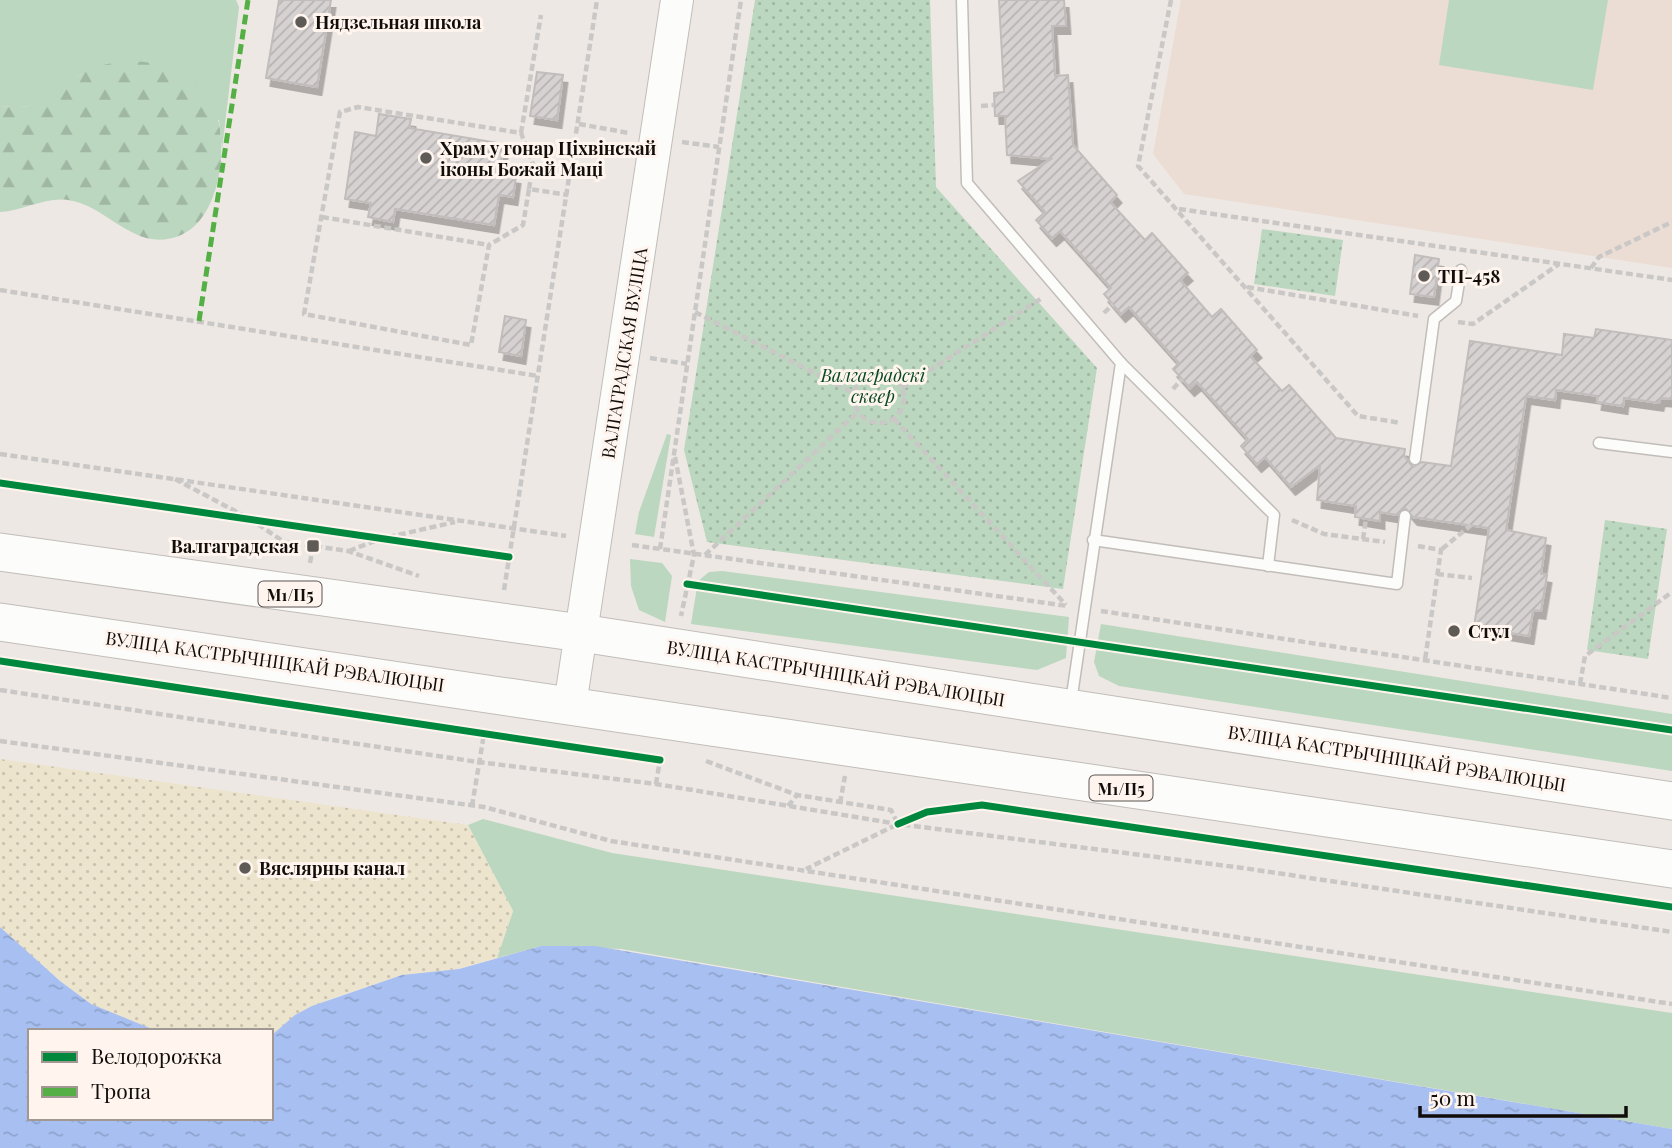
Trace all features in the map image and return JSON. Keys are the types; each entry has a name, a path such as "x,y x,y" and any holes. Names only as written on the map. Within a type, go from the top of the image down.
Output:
{"highway":[{"name":"ВУЛІЦА КАСТРЫЧНІЦКАЙ РЭВАЛЮЦЫІ","path":"0,552 580,634 1672,801"},
{"name":"ВУЛІЦА КАСТРЫЧНІЦКАЙ РЭВАЛЮЦЫІ","path":"0,622 1672,869"}],"main road":[{"name":"ВАЛГАГРАДСКАЯ ВУЛІЦА","path":"569,705 625,354 677,0"}],"lane":[{"path":"962,0 967,183 1121,363 1274,515 1268,566"},
{"path":"1415,459 1434,319 1456,301 1461,270"},
{"path":"1070,708 1121,363"},
{"path":"1599,443 1672,453"},
{"path":"1093,540 1397,584 1405,516"}],"path":[{"path":"503,596 597,1 590,0"},
{"path":"660,549 741,0"},
{"path":"1171,0 1138,166 1358,415 1419,426"},
{"path":"321,217 489,245 523,225 533,164 521,133 541,15"},
{"path":"978,94 978,118"},
{"path":"489,245 471,345 304,314 340,112 358,107 521,133"},
{"path":"529,189 568,195"},
{"path":"1178,209 1672,280"},
{"path":"1591,268 1599,257 1672,222"},
{"path":"1246,287 1473,324 1559,264"},
{"path":"902,388 1057,289"},
{"path":"0,290 538,376"},
{"path":"1096,304 1112,322"},
{"path":"1104,313 1113,304"},
{"path":"695,312 855,393"},
{"path":"625,354 687,364"},
{"path":"875,373 894,378 902,388 904,404 894,419 874,423 858,412 855,393 859,383 875,373"},
{"path":"1164,379 1181,398"},
{"path":"1173,388 1182,379"},
{"path":"705,556 858,412"},
{"path":"894,419 1066,605"},
{"path":"674,453 694,555 680,623"},
{"path":"0,454 566,536"},
{"path":"175,479 252,520 284,542 348,551 421,576"},
{"path":"1287,514 1296,524 1324,534 1441,550"},
{"path":"225,516 277,524"},
{"path":"1363,539 1366,519"},
{"path":"348,551 380,539 457,521"},
{"path":"1425,660 1441,550 1471,525"},
{"path":"367,537 406,542"},
{"path":"632,545 1066,605 1672,698"},
{"path":"496,556 509,557"},
{"path":"1437,574 1472,578"},
{"path":"687,584 700,586"},
{"path":"1580,684 1585,656 1672,592"},
{"path":"0,690 478,762 656,784 898,824 1243,868 1672,932"},
{"path":"470,732 498,736"},
{"path":"472,806 484,734"},
{"path":"0,741 472,806 611,841 1672,1004"},
{"path":"646,758 660,760 656,784"},
{"path":"701,759 797,795 891,810 898,824"},
{"path":"788,806 797,795"},
{"path":"805,869 917,816"}],"shaded area":[{"path":"1181,0 1672,0 1672,268 1184,194 1153,154"}],"green space":[{"path":"0,0 236,0 239,7 222,149 219,120 81,74 62,90 35,105 0,106"},
{"name":"Валгаградскі сквер","path":"755,0 930,0 936,187 1097,368 1063,589 707,542 684,450"},
{"path":"1449,0 1608,0 1593,90 1439,65"},
{"path":"128,61 160,65 179,71 205,91 214,106 221,146 220,169 207,210 196,225 181,235 150,239 122,227 96,210 68,200 51,200 0,212 0,106 26,106 44,101 91,69"},
{"path":"1262,229 1343,240 1335,296 1254,284"},
{"path":"667,434 671,435 654,537 635,534 639,512"},
{"path":"1605,520 1667,529 1648,659 1587,650"},
{"path":"630,559 662,563 672,576 665,622 639,610 631,586"},
{"path":"722,571 1069,617 1066,658 1037,670 691,624 698,581 709,572"},
{"path":"1101,624 1672,714 1672,771 1119,686 1099,676 1094,662"},
{"path":"483,819 612,853 1672,1013 1672,1129 621,949 541,946 497,958 513,911 468,825"}],"sand":[{"name":"Вяслярны канал","path":"0,759 468,825 513,911 497,958 458,969 402,975 333,998 295,1015 273,1034 273,1029 150,1029 137,1026 115,1017 73,991 0,927"}],"water":[{"path":"0,927 60,981 91,1004 152,1029 28,1029 28,1120 273,1120 273,1034 295,1015 312,1006 402,975 459,969 541,946 595,946 1672,1129 1672,1148 0,1148"}],"building":[{"path":"279,0 331,0 317,87 266,78"},
{"path":"999,0 1064,0 1066,26 1052,26 1055,76 1068,75 1073,145 1117,195 1110,202 1145,240 1152,233 1188,273 1180,280 1212,317 1221,309 1257,350 1250,356 1282,391 1289,385 1336,438 1405,449 1404,456 1413,467 1422,462 1451,466 1470,341 1562,355 1564,334 1594,338 1596,329 1672,340 1672,399 1660,398 1659,403 1624,398 1623,406 1597,402 1598,396 1556,390 1555,400 1526,396 1506,530 1546,538 1541,574 1547,575 1541,611 1533,610 1529,636 1474,627 1489,528 1413,517 1405,508 1397,515 1380,512 1380,521 1355,517 1356,506 1317,500 1320,465 1291,487 1265,457 1257,464 1241,446 1248,439 1197,382 1190,388 1173,369 1179,363 1129,307 1121,314 1104,294 1111,288 1060,231 1052,238 1036,220 1045,212 1018,181 1051,159 1007,155 1005,116 995,116 994,93 1004,92"},
{"path":"537,72 563,75 557,120 530,116"},
{"name":"Храм у гонар Ціхвінскай іконы Божай Маці","path":"379,114 411,119 409,128 504,144 499,173 516,176 513,197 499,195 494,225 395,209 393,222 368,217 371,203 345,199 355,132 376,136"},
{"name":"ТП-458","path":"1415,255 1439,259 1434,297 1410,294"},
{"path":"505,316 526,320 521,356 499,352"}],"marked path":[{"path":"199,321 248,0"}],"cycle path":[{"path":"0,483 509,557"},
{"path":"687,584 1672,730"},
{"path":"0,661 660,760"},
{"path":"898,824 927,812 982,805 1672,907"}],"place":[{"name":"Нядзельная школа","path":"301,22"},
{"name":"Храм у гонар Ціхвінскай іконы Божай Маці","path":"426,158"},
{"name":"ТП-458","path":"1424,276"},
{"name":"Валгаградская","path":"313,546"},
{"name":"Стул","path":"1454,631"},
{"name":"Вяслярны канал","path":"245,868"}]}
